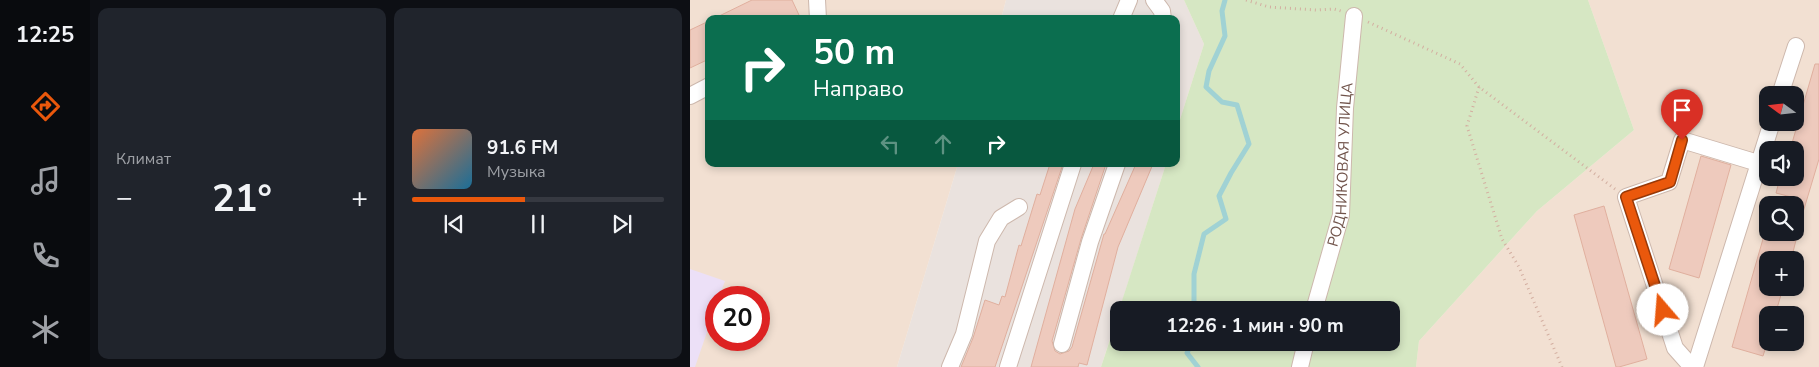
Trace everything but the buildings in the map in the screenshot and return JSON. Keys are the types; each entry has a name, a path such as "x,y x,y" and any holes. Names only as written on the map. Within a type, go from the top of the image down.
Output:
{"lane":[{"path":"817,0 818,15"},
{"path":"1123,15 1129,0"},
{"path":"1154,0 1162,11 1162,15"},
{"name":"РОДНИКОВАЯ УЛИЦА","path":"1317,301 1341,215 1346,108 1354,16"},
{"path":"1783,86 1796,46"},
{"path":"690,96 705,88"},
{"path":"1758,163 1682,140 1670,182 1626,197 1675,348 1694,367 1769,131"},
{"path":"1008,367 1072,167"},
{"path":"1062,344 1090,242 1116,167"},
{"path":"950,367 964,334 987,241 1001,218 1019,207"},
{"path":"1300,367 1304,351"}],"path":[{"path":"1246,0 1269,8 1334,9 1354,16 1460,64 1479,87 1626,197"},
{"path":"1479,87 1467,126 1502,238 1519,267 1562,367"}],"shaded area":[{"path":"690,0 1006,0 1002,15 705,15 705,167 957,167 897,367 690,367"},
{"path":"1006,0 1184,0 1204,44 1180,119 1180,15 1002,15"},
{"path":"1588,0 1819,0 1819,367 1416,367 1419,341 1537,211 1634,130"},
{"path":"957,167 1165,167 1122,301 1110,301 1110,339 1101,367 897,367"},
{"path":"690,269 725,281 723,286 705,286 705,338 695,367 690,367"}],"green space":[{"path":"1184,0 1588,0 1634,130 1537,211 1419,341 1416,367 1101,367 1110,340 1110,351 1400,351 1400,301 1122,301 1165,167 1180,167 1180,119 1204,44"}],"waterway":[{"path":"1194,301 1194,274 1204,234 1226,219 1219,196 1249,144 1237,105 1222,102 1206,87 1209,71 1225,36 1222,11 1225,0"},
{"path":"1188,351 1187,353 1198,367"}],"route":[{"path":"1663,310 1626,197 1670,182 1682,140"}]}
